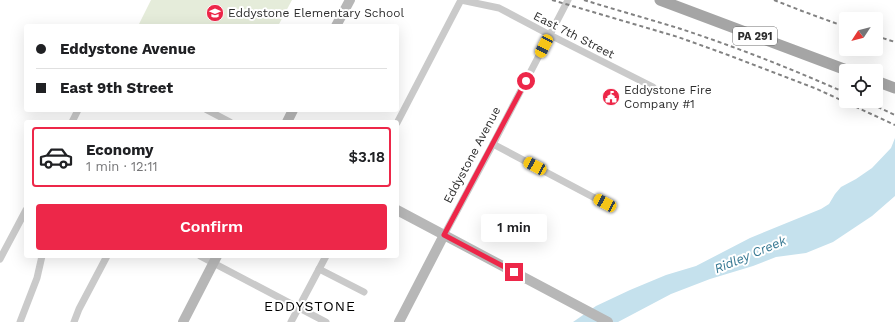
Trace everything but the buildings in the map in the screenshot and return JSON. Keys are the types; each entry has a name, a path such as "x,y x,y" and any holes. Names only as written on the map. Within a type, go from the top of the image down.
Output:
{"main road":[{"name":"PA 291","path":"660,0 839,67"},
{"path":"883,84 895,88"}],"street":[{"path":"337,24 350,0"},
{"path":"399,120 461,0"},
{"name":"East 7th Street","path":"461,0 499,8 653,87"},
{"name":"Eddystone Avenue","path":"399,322 568,0"},
{"path":"211,112 226,120"},
{"path":"493,144 608,205"},
{"path":"399,211 608,322"},
{"path":"0,259 24,214"},
{"path":"20,322 37,278 42,258"},
{"path":"74,322 79,309 106,258"},
{"path":"291,322 325,258"},
{"path":"183,322 216,260 298,308 326,322"},
{"path":"319,269 364,292"}],"green space":[{"name":"Eddystone Elementary School","path":"151,0 292,0 279,24 139,24"}],"water":[{"name":"Ridley Creek","path":"895,138 895,196 872,216 833,242 806,253 776,257 753,266 710,279 671,294 618,322 573,322 596,306 630,290 666,275 696,266 750,238 821,209 829,204 841,187 872,168 891,148"}],"railway":[{"path":"552,0 678,37 728,55 817,89 895,125"},
{"path":"584,0 722,43 785,67 839,90"},
{"path":"774,0 839,24"},
{"path":"883,38 895,42"},
{"path":"880,108 895,115"}],"place":[{"name":"Eddystone Elementary School","path":"215,13"},
{"name":"Eddystone Fire Company #1","path":"611,97"}],"district":[{"name":"EDDYSTONE","path":"310,306"}],"route":[{"path":"514,272 444,235 526,81"}]}
